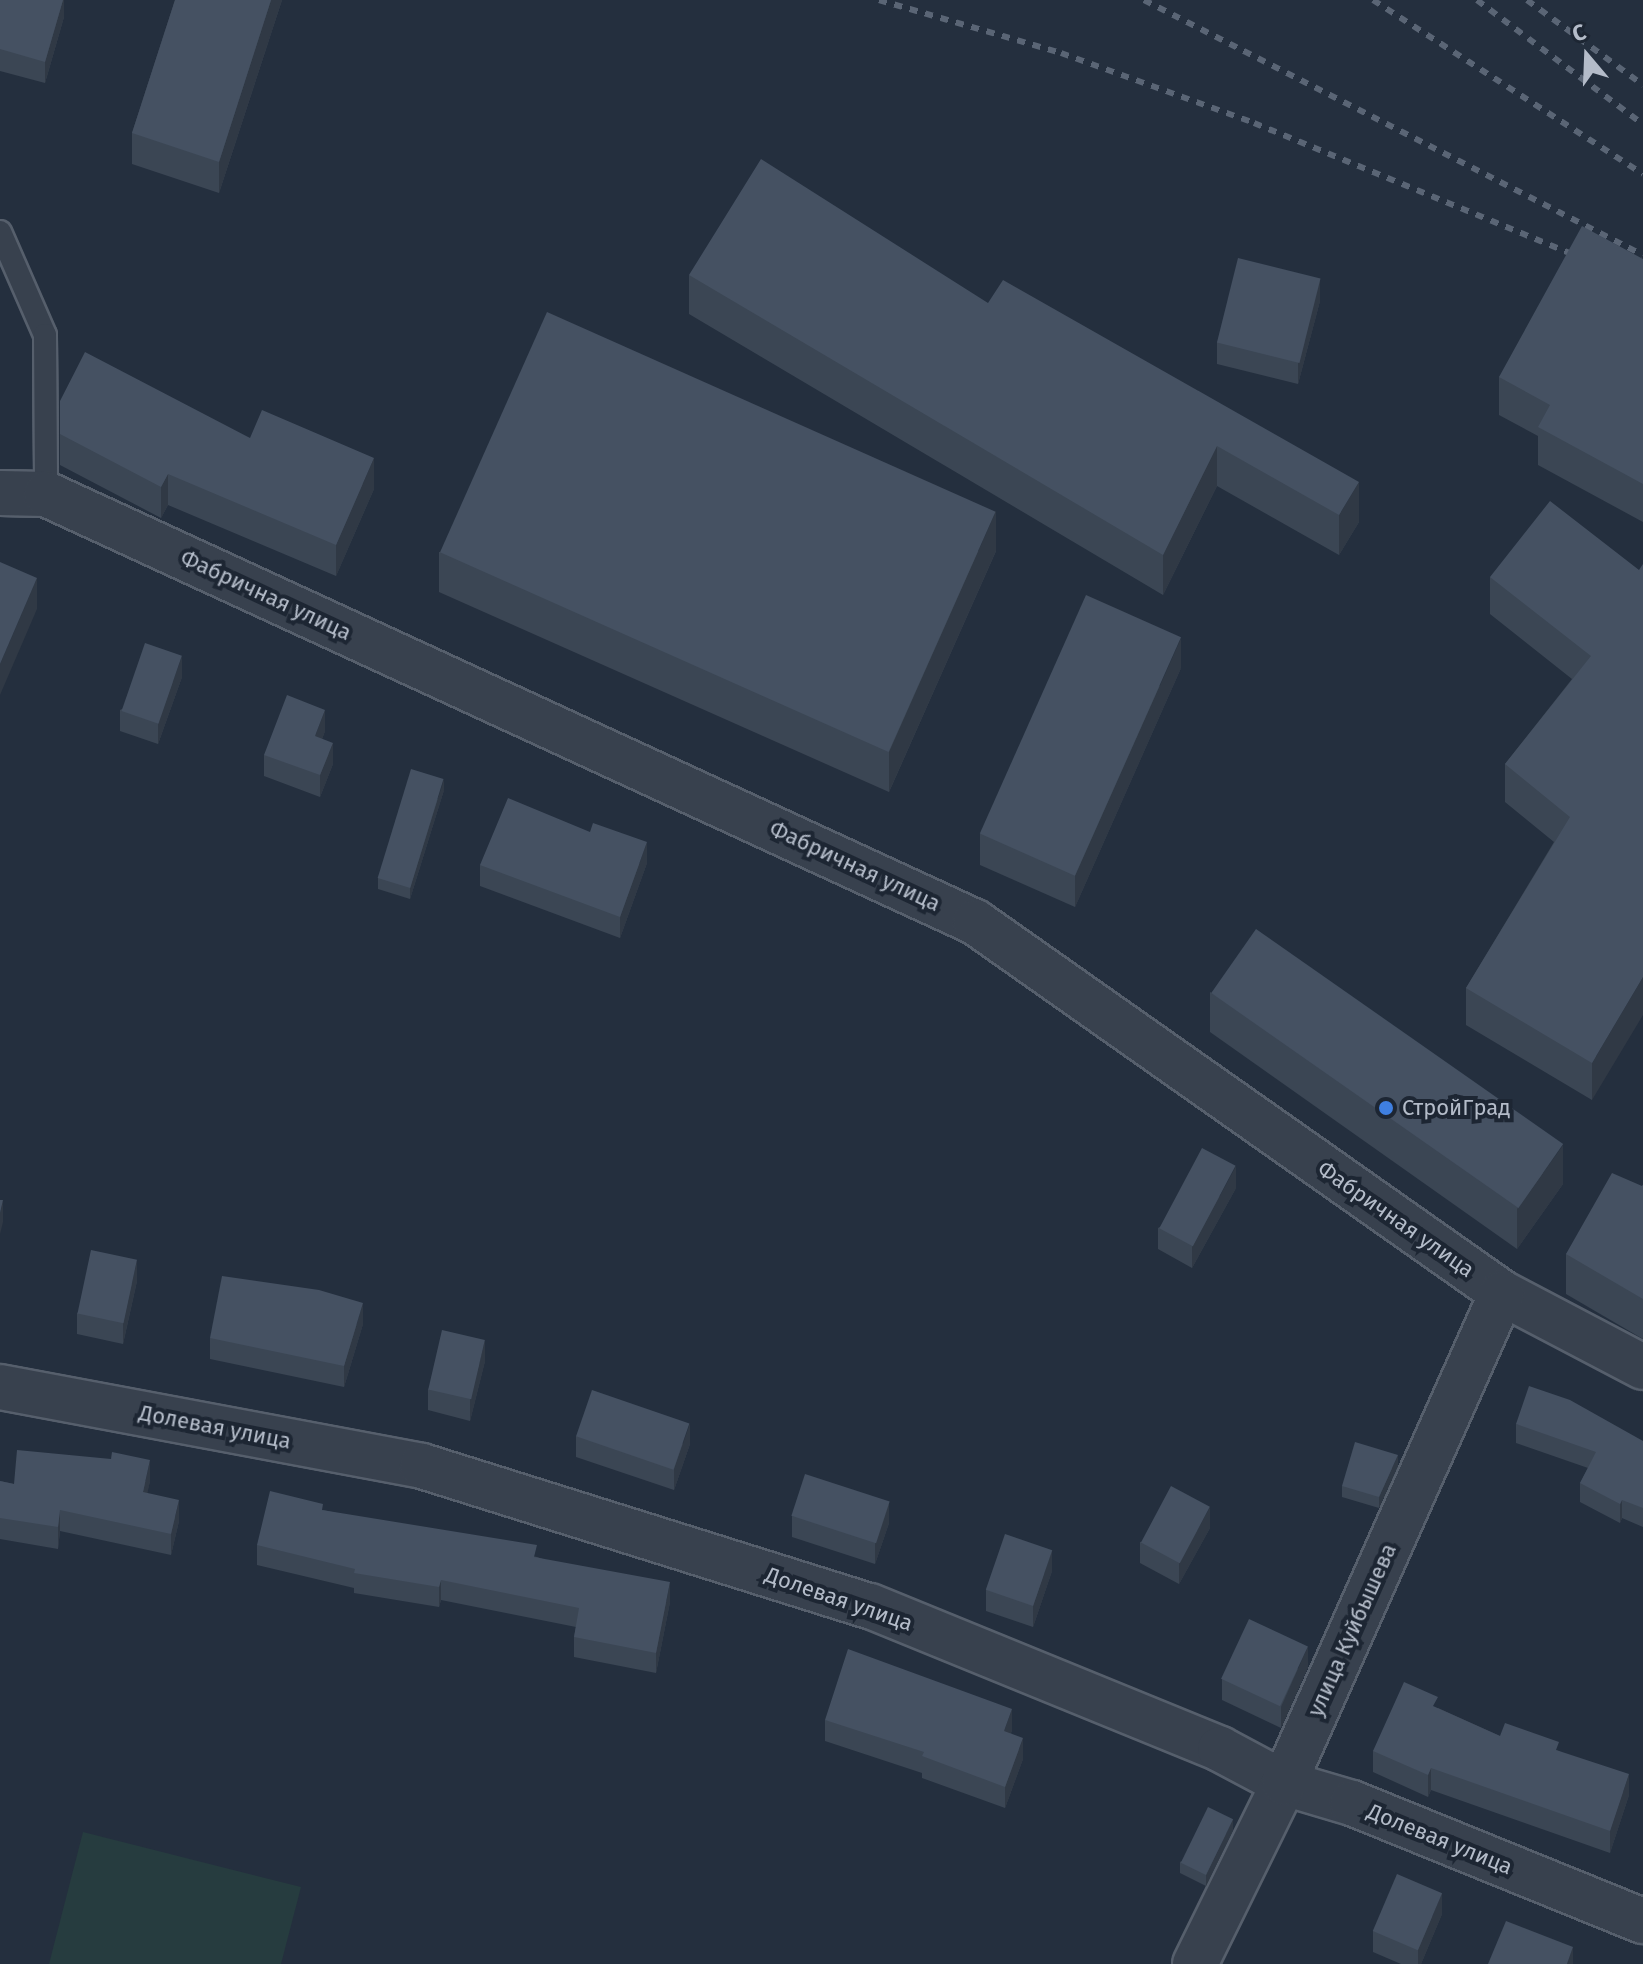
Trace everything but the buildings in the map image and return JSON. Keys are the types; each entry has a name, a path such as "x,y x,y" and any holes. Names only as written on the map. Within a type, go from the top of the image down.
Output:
{"street":[{"name":"Фабричная улица","path":"0,493 46,494 975,922 1502,1293 1643,1367"},
{"name":"улица Куйбышева","path":"1195,1964 1284,1783 1502,1293"},
{"name":"Долевая улица","path":"0,1387 437,1471 870,1606 1220,1749 1284,1783 1352,1803 1643,1921"}],"lane":[{"path":"0,232 45,335 46,494"}],"green space":[{"path":"83,1832 301,1887 281,1964 49,1964"}],"railway":[{"path":"879,0 1061,53 1254,123 1586,260"},
{"path":"1144,0 1643,255"},
{"path":"1373,0 1643,174"},
{"path":"1477,0 1643,124"},
{"path":"1527,0 1643,85"}],"place":[{"name":"СтройГрад","path":"1386,1108"}]}
